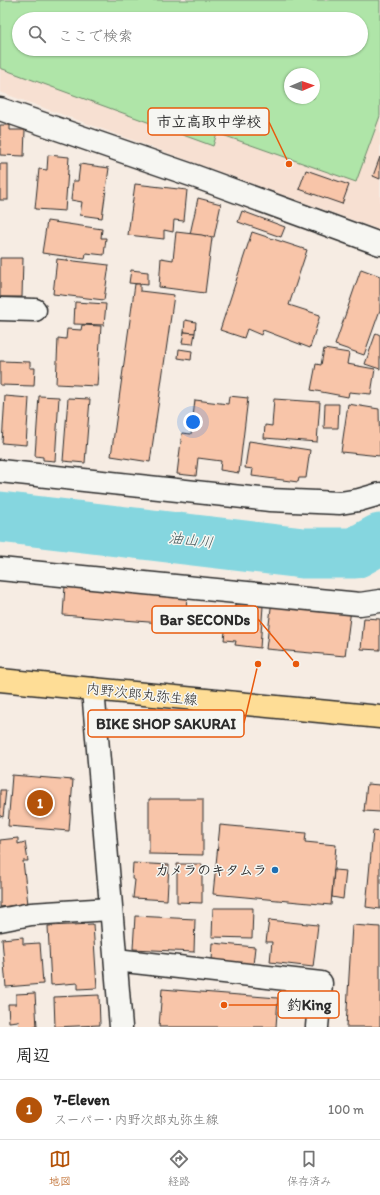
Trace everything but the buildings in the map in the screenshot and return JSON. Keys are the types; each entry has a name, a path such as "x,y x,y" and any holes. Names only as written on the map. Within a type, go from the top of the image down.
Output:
{"main road":[{"name":"内野次郎丸弥生線","path":"0,680 380,717"}],"street":[{"path":"0,110 194,176 380,244"},
{"path":"0,309 35,310"},
{"path":"0,471 270,500 340,503 359,500 380,494"},
{"path":"0,569 360,604 380,601"},
{"path":"93,689 110,909 116,960 121,1027"},
{"path":"0,920 31,914 110,909"},
{"path":"116,960 321,983 317,1027"}],"shaded area":[{"path":"0,0 380,0 380,230 0,92"}],"green space":[{"path":"0,0 380,0 380,116 356,182 217,133 213,146 0,68"}],"waterway":[{"name":"油山川","path":"0,517 303,553 355,553 380,539"}],"place":[{"name":"市立高取中学校","path":"289,164"},
{"name":"BIKE SHOP SAKURAI","path":"258,664"},
{"name":"Bar SECONDs","path":"296,664"},
{"name":"7-Eleven","path":"40,803"},
{"name":"カメラのキタムラ","path":"275,870"},
{"name":"釣King","path":"224,1005"}]}
